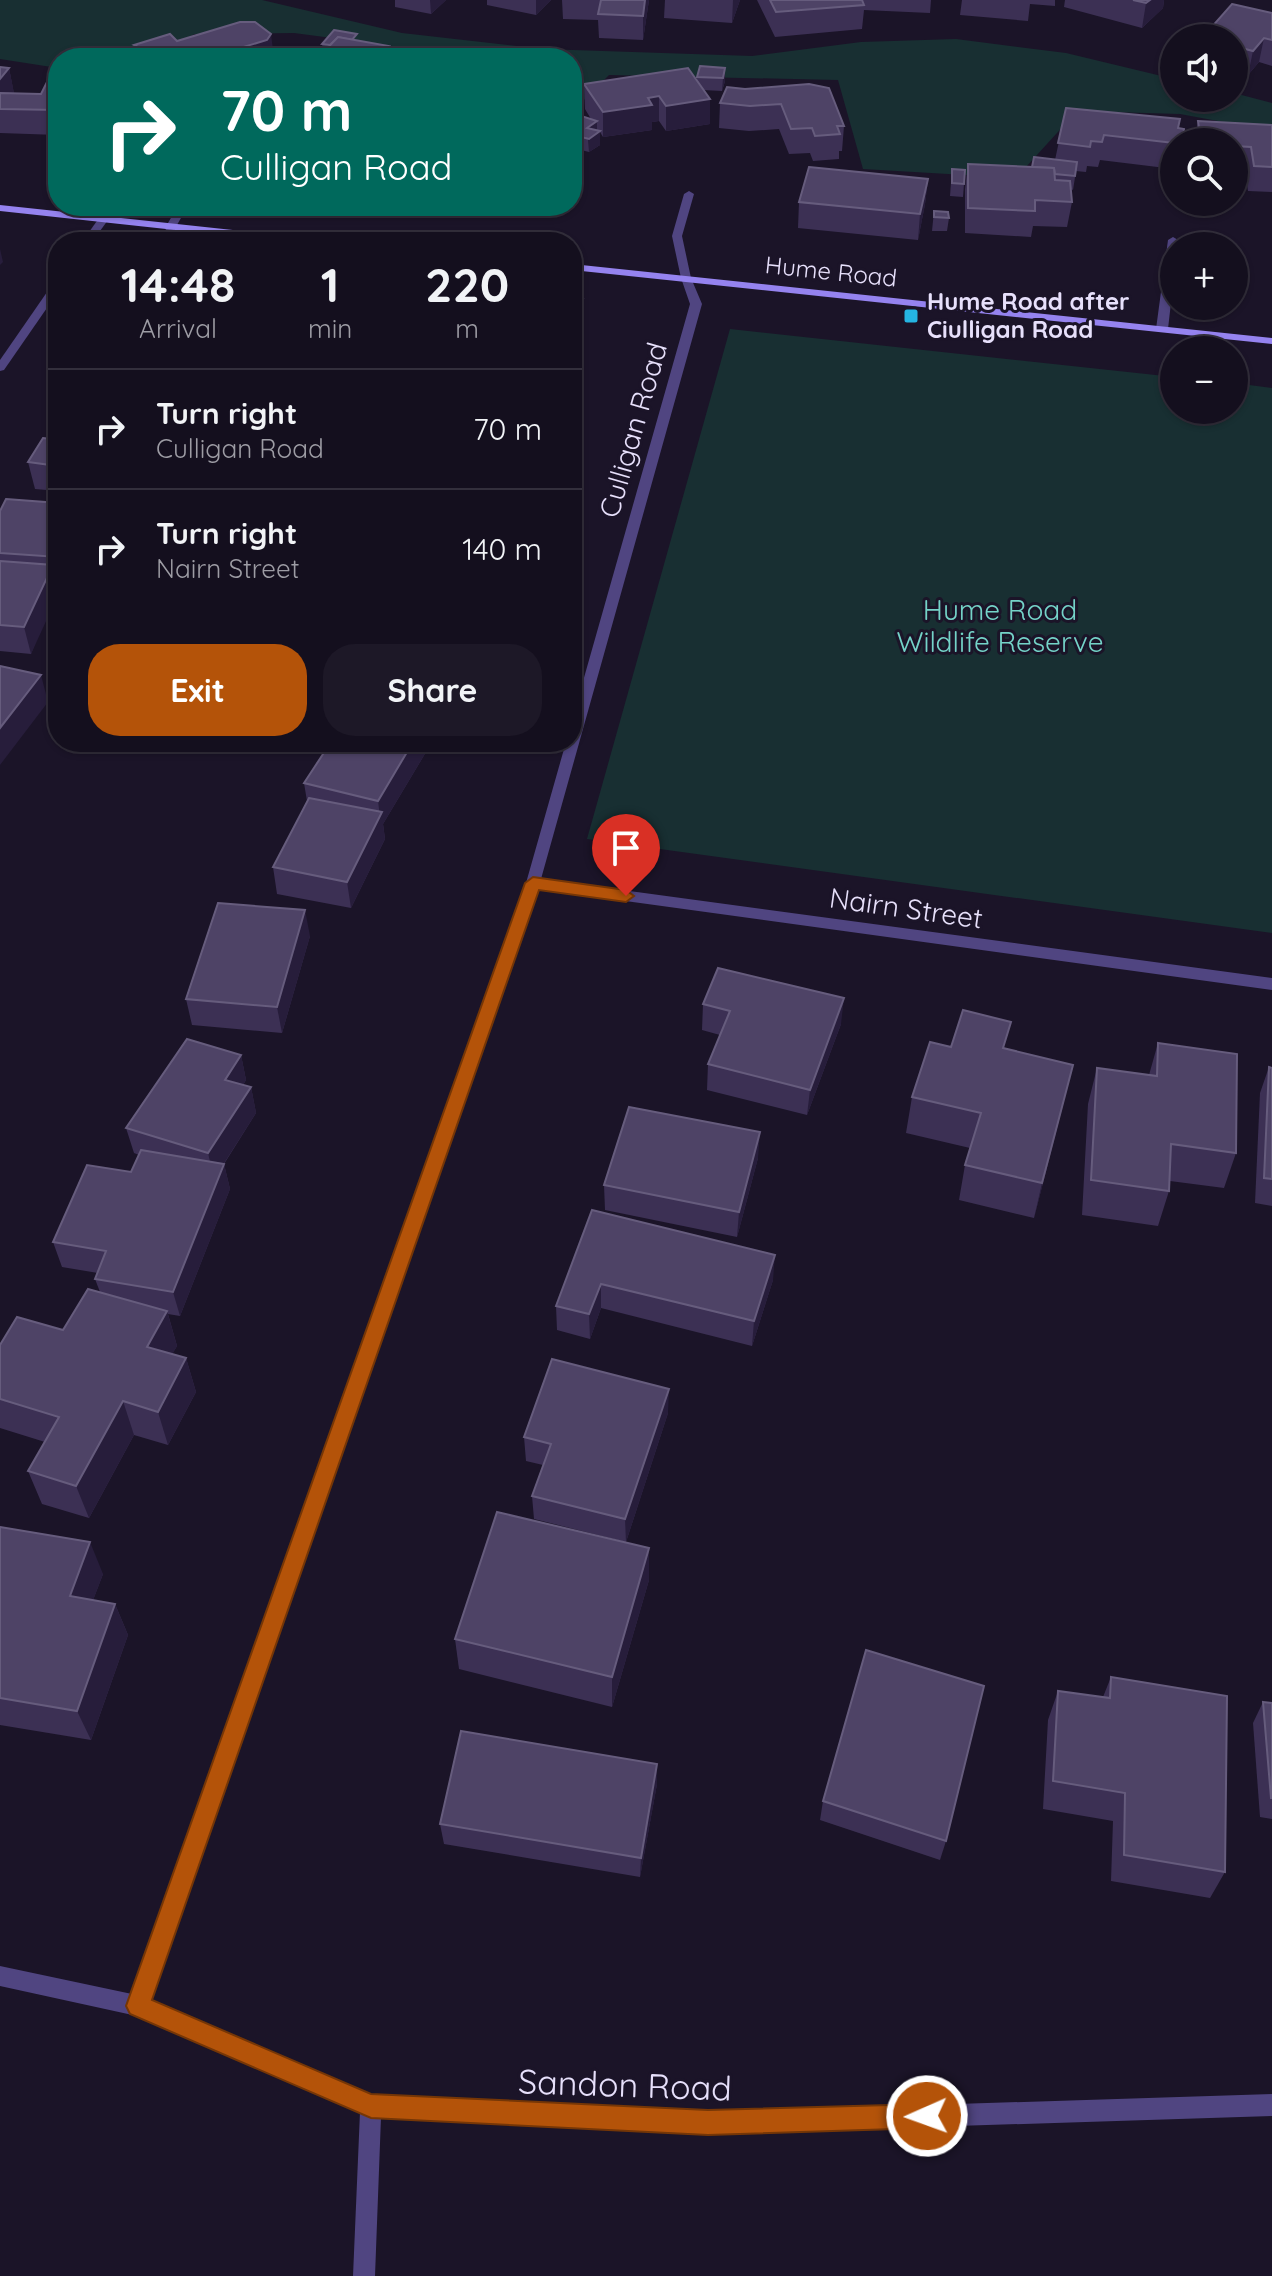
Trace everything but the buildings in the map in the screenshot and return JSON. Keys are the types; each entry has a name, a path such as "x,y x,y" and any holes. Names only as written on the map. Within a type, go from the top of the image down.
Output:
{"street":[{"path":"686,278 677,236 689,194"},
{"path":"0,208 48,214"},
{"path":"69,216 212,232"},
{"path":"170,228 177,216"},
{"path":"94,232 103,220"},
{"name":"Hume Road","path":"582,268 1272,341"},
{"name":"Culligan Road","path":"582,709 696,304 686,278"},
{"path":"0,368 48,298"},
{"path":"1162,329 1163,320"},
{"name":"Culligan Road","path":"138,2006 533,883 570,752"},
{"name":"Nairn Street","path":"533,883 1272,984"},
{"name":"Sandon Road","path":"0,1976 138,2006 371,2106 708,2123 1272,2105"},
{"path":"364,2276 371,2106"}],"green space":[{"path":"0,0 262,0 402,33 534,48 408,48 294,33 195,34 165,48 48,48 48,66 0,59"},
{"path":"956,39 1066,53 1160,76 1160,112 1248,112 1248,97 1272,103 1272,131 1180,114 1077,111 1016,178 863,169 838,80 609,75 582,102 582,50 752,56 861,42"},
{"name":"Hume Road Wildlife Reserve","path":"730,329 1160,375 1160,424 1248,424 1248,385 1272,388 1272,933 587,839"}],"place":[{"name":"Hume Road after Ciulligan Road","path":"911,316"}],"route":[{"path":"626,896 533,883 138,2006 371,2106 708,2123 927,2116"}]}
